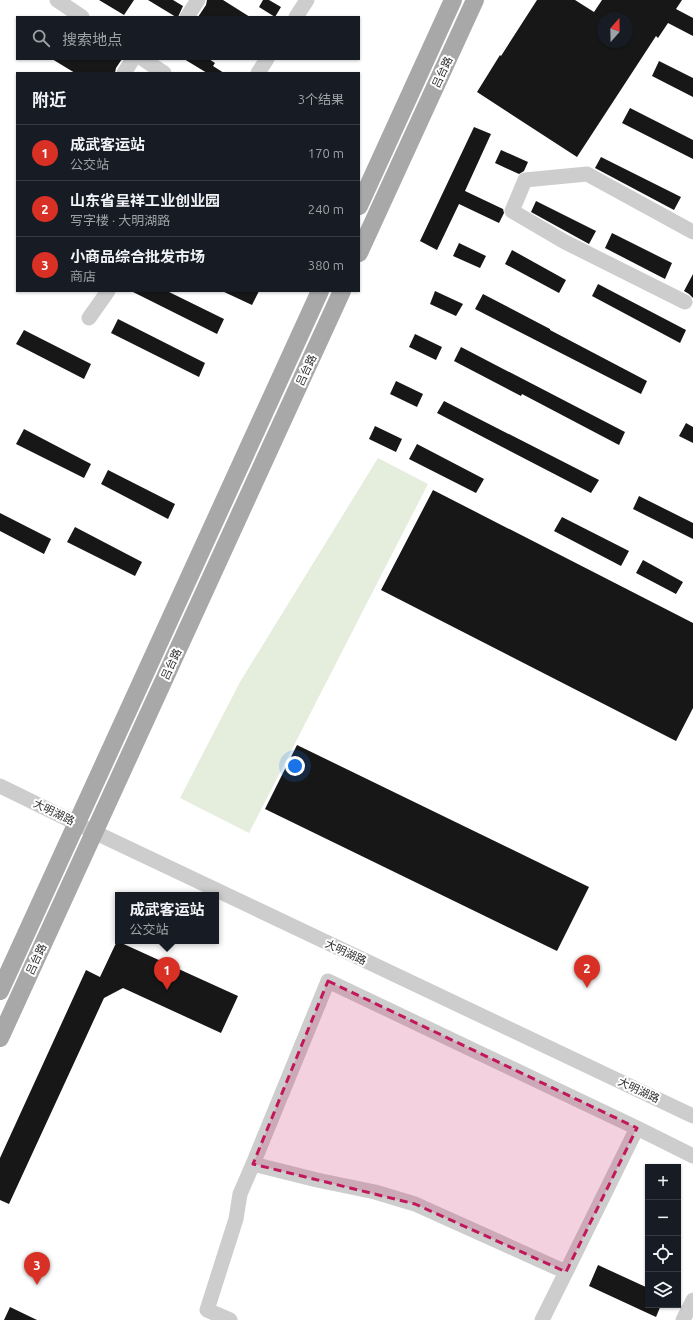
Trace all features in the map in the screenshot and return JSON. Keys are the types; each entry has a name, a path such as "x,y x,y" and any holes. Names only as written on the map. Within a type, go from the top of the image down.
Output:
{"main road":[{"name":"吕台路","path":"360,204 453,0"},
{"name":"吕台路","path":"360,251 475,0"},
{"name":"吕台路","path":"0,991 320,292"},
{"name":"吕台路","path":"0,1038 342,292"}],"street":[{"path":"188,16 198,0"},
{"path":"297,16 307,0"},
{"path":"67,3 81,16"},
{"path":"125,72 132,60"},
{"path":"259,72 266,60"},
{"path":"685,302 565,242 512,211 525,180 588,174 693,232"},
{"path":"89,318 107,292"},
{"name":"大明湖路","path":"0,786 693,1116"},
{"path":"230,1320 207,1310 236,1219 240,1194 328,981 693,1156"},
{"path":"542,1320 637,1128"},
{"path":"253,1164 317,1180 375,1192 415,1204 566,1272"},
{"path":"683,1320 693,1300"}],"highlighted area":[{"path":"328,981 637,1128 566,1272 415,1204 253,1164"}],"green space":[{"path":"378,458 428,484 249,833 180,798 240,682"}],"building":[{"path":"99,0 134,0 124,15"},
{"path":"148,0 173,0 183,6 178,16 174,16"},
{"path":"207,0 223,0 248,16 199,16 206,5"},
{"path":"263,0 269,0 281,7 276,16 273,16 259,7"},
{"path":"537,0 575,0 594,12 602,0 682,0 676,9 693,18 693,36 668,23 658,38 656,36 577,157 477,92 500,55 501,56"},
{"path":"54,60 121,60 115,72 73,72"},
{"path":"186,60 210,60 215,63 213,66 222,72 205,72"},
{"path":"659,61 693,78 693,97 652,76"},
{"path":"630,108 693,140 693,159 622,123"},
{"path":"474,127 491,134 465,191 503,209 504,213 499,223 459,204 437,250 420,241"},
{"path":"501,150 528,162 524,171 519,174 495,163"},
{"path":"601,157 681,197 674,210 595,168"},
{"path":"536,201 596,231 589,244 531,212"},
{"path":"612,233 672,263 665,279 605,248"},
{"path":"459,243 486,256 480,268 453,256"},
{"path":"512,250 566,280 559,293 505,264"},
{"path":"693,274 693,298 684,291"},
{"path":"598,284 686,330 680,343 592,296"},
{"path":"435,291 463,304 456,316 430,304"},
{"path":"133,292 169,292 224,319 217,334"},
{"path":"224,292 258,292 252,305"},
{"path":"483,294 647,381 641,394 475,309"},
{"path":"118,319 205,363 199,377 111,333"},
{"path":"24,330 91,364 84,379 16,344"},
{"path":"415,334 442,347 436,360 409,347"},
{"path":"461,347 625,432 619,445 522,394 521,396 454,361"},
{"path":"396,381 423,394 417,407 390,394"},
{"path":"444,401 599,480 591,493 437,413"},
{"path":"686,423 693,427 693,443 679,436"},
{"path":"375,426 402,439 396,452 369,439"},
{"path":"24,429 91,464 84,478 16,444"},
{"path":"417,444 484,479 476,493 409,459"},
{"path":"108,470 175,504 168,519 101,484"},
{"path":"433,490 693,623 693,708 676,741 381,590"},
{"path":"639,496 693,523 693,539 633,509"},
{"path":"0,513 51,539 44,554 0,531"},
{"path":"562,517 629,551 621,566 554,531"},
{"path":"75,527 142,562 135,576 67,542"},
{"path":"643,560 683,582 676,594 636,573"},
{"path":"297,745 589,887 557,951 265,809"},
{"path":"116,944 124,944 238,996 221,1033 123,988 104,998 9,1204 0,1200 0,1158 86,970 100,977"},
{"path":"598,1265 645,1287 645,1308 660,1308 656,1317 589,1286"},
{"path":"10,1307 37,1320 4,1320"}],"place":[{"name":"山东省呈祥工业创业园","path":"587,988"},
{"name":"成武客运站","path":"167,990"},
{"name":"小商品综合批发市场","path":"37,1285"}]}
